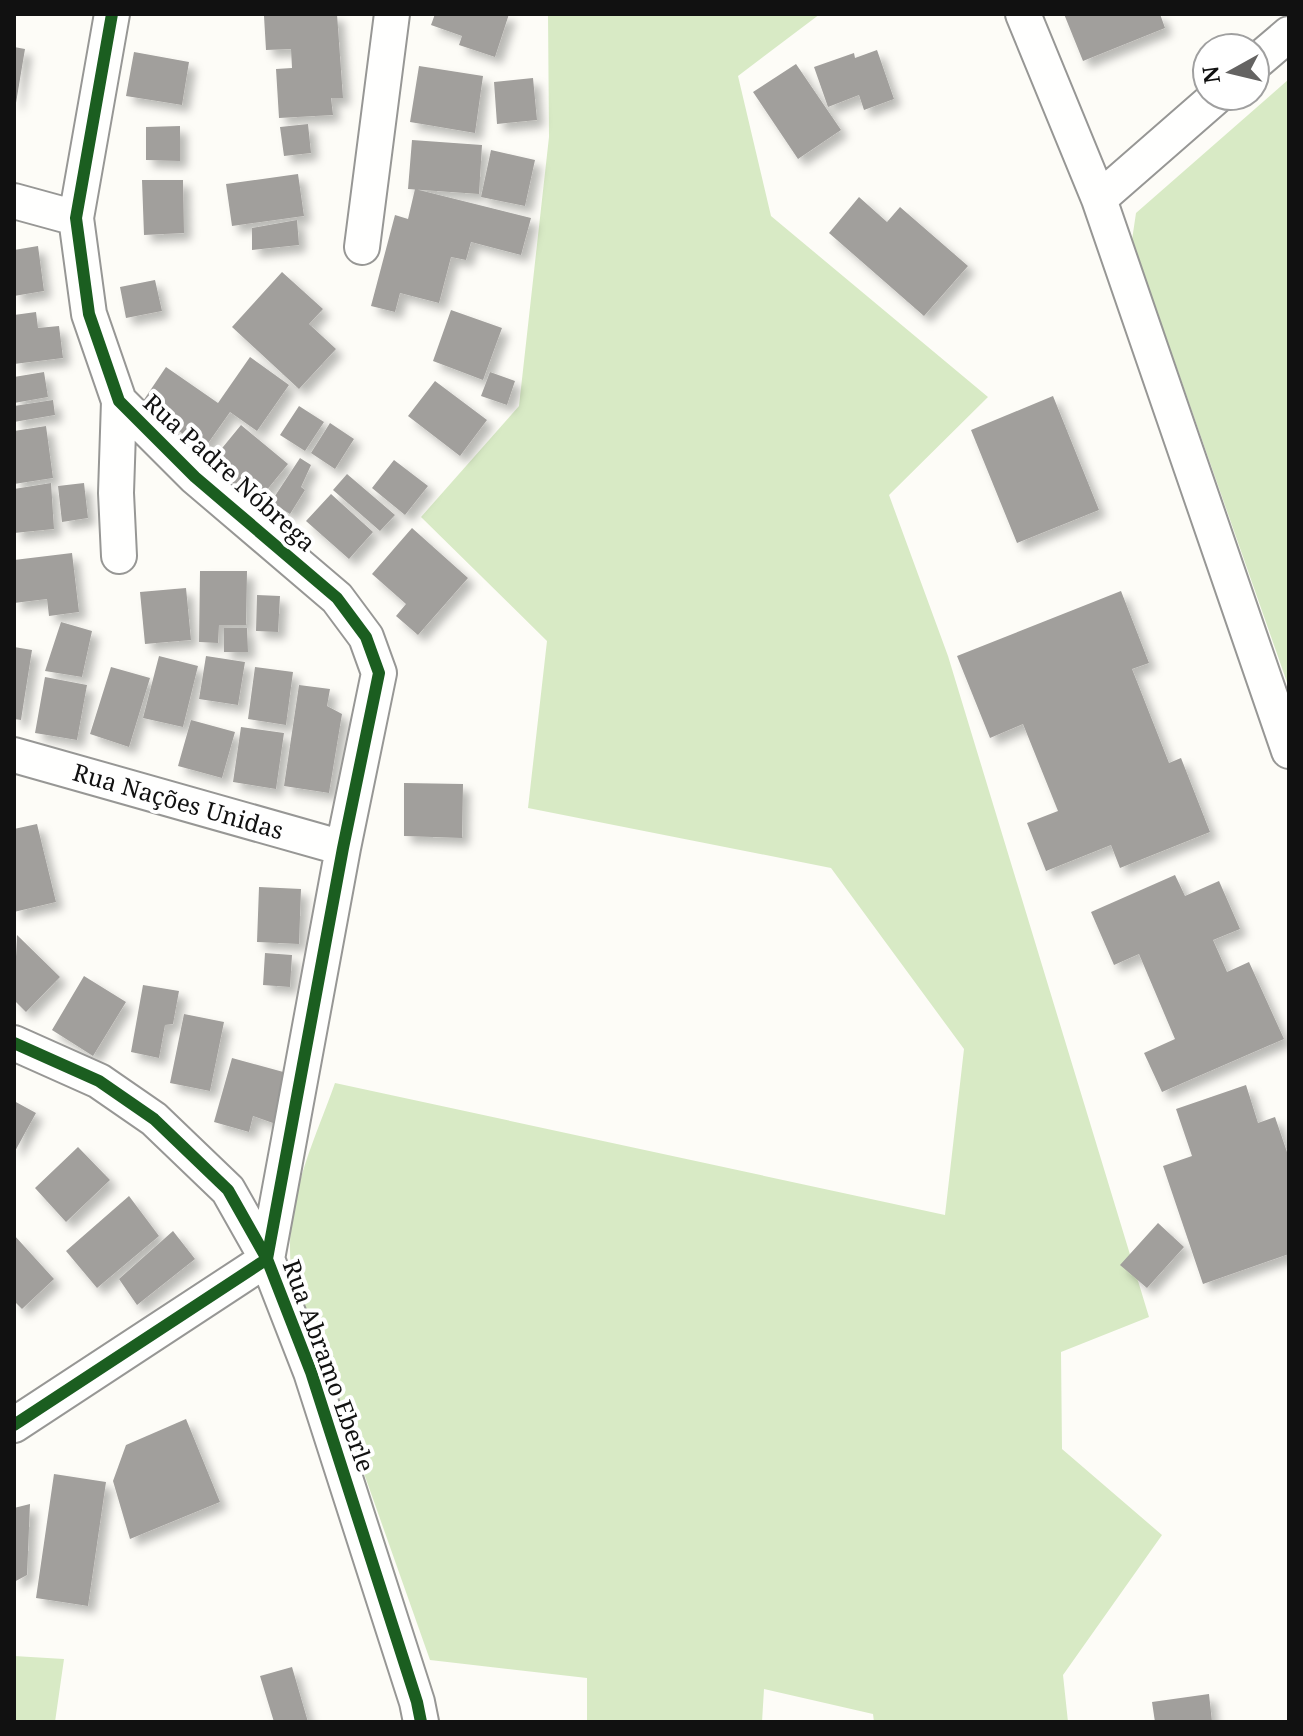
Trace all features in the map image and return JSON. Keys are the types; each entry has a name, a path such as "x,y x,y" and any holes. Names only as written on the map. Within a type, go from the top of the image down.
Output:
{"street":[{"name":"Rua Padre Nóbrega","path":"112,14 76,218 89,314 119,401 195,477 337,598 366,637 379,673 343,848 267,1259"},
{"path":"362,247 392,14"},
{"path":"1023,14 1099,199 1289,751"},
{"path":"1271,49 1289,34"},
{"path":"1099,199 1199,112"},
{"path":"14,201 76,218"},
{"path":"119,401 116,493 119,556"},
{"name":"Rua Nações Unidas","path":"14,755 343,848"},
{"name":"Rua Abramo Eberle","path":"14,1043 99,1081 154,1119 228,1190 267,1259 311,1372 421,1722"},
{"path":"14,1425 267,1259"}],"green space":[{"path":"548,14 820,14 738,76 771,216 988,397 889,495 948,656 1149,1317 1061,1352 1062,1449 1162,1535 1063,1675 1068,1722 874,1722 873,1714 764,1689 762,1722 587,1722 587,1678 430,1660 291,1267 290,1243 296,1196 335,1083 945,1215 964,1049 831,868 528,808 547,641 421,517 519,406 549,137"},
{"path":"1289,79 1289,688 1132,240 1136,213 1251,112 1271,112 1271,95"},
{"path":"14,1656 64,1659 55,1722 14,1722"}],"building":[{"path":"337,14 343,98 331,98 333,115 279,118 276,69 292,68 291,49 266,50 264,16"},
{"path":"435,14 509,14 495,57 459,45 462,36 431,25"},
{"path":"1064,14 1160,14 1165,28 1083,61"},
{"path":"14,47 25,49 16,103 14,103"},
{"path":"877,50 894,99 864,110 859,95 828,107 814,67 854,53 855,58"},
{"path":"134,52 189,62 182,105 126,96"},
{"path":"796,64 841,130 798,159 753,92"},
{"path":"419,66 483,76 475,133 410,122"},
{"path":"533,78 537,120 497,124 494,82"},
{"path":"308,124 311,153 284,156 280,127"},
{"path":"180,126 180,161 146,160 146,127"},
{"path":"412,140 482,145 479,194 408,189"},
{"path":"491,150 535,160 525,206 481,197"},
{"path":"298,174 304,216 232,226 226,184"},
{"path":"142,180 183,180 184,233 144,235"},
{"path":"415,189 531,218 521,255 471,242 466,260 451,257 439,303 400,293 395,312 371,306 395,215 408,219"},
{"path":"859,197 887,222 900,207 968,266 924,316 829,233"},
{"path":"297,220 299,245 252,250 252,228"},
{"path":"38,246 44,291 14,296 14,250"},
{"path":"282,272 323,309 309,324 336,349 299,389 232,327"},
{"path":"155,280 162,311 126,318 120,287"},
{"path":"451,310 502,328 483,380 433,361"},
{"path":"36,312 38,328 59,326 63,358 14,364 14,315"},
{"path":"250,357 289,385 257,431 230,412 204,449 141,404 166,367 218,403"},
{"path":"44,372 48,397 14,403 14,377"},
{"path":"490,372 515,381 507,405 481,396"},
{"path":"435,381 487,420 460,456 408,416"},
{"path":"1053,396 1099,510 1017,543 971,430"},
{"path":"53,400 55,415 14,422 14,406"},
{"path":"299,406 324,422 305,451 280,435"},
{"path":"330,423 354,439 335,469 311,453"},
{"path":"241,425 288,464 257,502 209,464"},
{"path":"46,426 53,478 14,484 14,431"},
{"path":"300,458 311,465 301,487 305,490 290,514 271,502"},
{"path":"394,460 428,486 405,515 372,488"},
{"path":"347,474 395,515 380,531 333,490"},
{"path":"51,483 54,529 14,533 14,489"},
{"path":"84,483 88,518 62,522 58,486"},
{"path":"331,494 373,532 349,559 306,521"},
{"path":"412,528 468,578 418,635 396,616 406,604 372,574"},
{"path":"72,553 79,612 49,616 47,599 14,603 14,560"},
{"path":"200,571 247,571 246,625 219,625 218,643 199,642"},
{"path":"186,588 191,640 145,644 140,592"},
{"path":"1121,591 1149,663 1132,669 1169,763 1181,758 1210,832 1120,868 1111,845 1046,871 1027,823 1058,811 1023,724 990,738 957,656"},
{"path":"257,595 280,596 278,632 256,631"},
{"path":"61,622 92,631 82,677 45,671"},
{"path":"224,628 247,628 248,652 224,652"},
{"path":"14,647 32,650 21,720 14,719"},
{"path":"159,656 198,666 183,727 143,718"},
{"path":"206,656 245,662 238,705 199,699"},
{"path":"111,667 150,678 129,747 90,734"},
{"path":"255,667 293,672 286,725 248,719"},
{"path":"45,677 87,685 77,740 35,733"},
{"path":"299,685 330,689 327,706 342,714 329,793 284,786"},
{"path":"191,720 235,732 222,778 178,766"},
{"path":"241,727 284,733 276,789 233,782"},
{"path":"404,783 463,784 462,838 404,836"},
{"path":"37,824 56,902 14,912 14,829"},
{"path":"1175,875 1185,896 1219,881 1240,929 1213,940 1227,972 1249,962 1284,1039 1162,1092 1144,1053 1175,1039 1139,954 1114,965 1091,912"},
{"path":"259,887 301,889 299,944 257,942"},
{"path":"17,935 60,977 26,1012 14,1000"},
{"path":"265,953 292,955 290,987 263,985"},
{"path":"84,976 126,1002 93,1056 52,1030"},
{"path":"143,985 179,991 173,1024 165,1025 159,1058 131,1052"},
{"path":"184,1014 224,1022 210,1091 170,1083"},
{"path":"232,1058 287,1073 273,1123 253,1116 249,1132 214,1122"},
{"path":"1246,1085 1258,1123 1275,1117 1289,1158 1289,1254 1203,1284 1163,1166 1192,1156 1176,1109"},
{"path":"14,1101 36,1113 14,1153"},
{"path":"78,1147 110,1180 66,1222 35,1188"},
{"path":"129,1196 159,1236 97,1288 66,1251"},
{"path":"1158,1223 1184,1247 1147,1288 1120,1265"},
{"path":"173,1231 195,1259 137,1305 119,1279"},
{"path":"14,1235 54,1279 22,1309 14,1301"},
{"path":"186,1419 220,1502 130,1539 113,1481 126,1445"},
{"path":"54,1474 106,1482 88,1606 36,1598"},
{"path":"30,1504 27,1575 14,1582 14,1508"},
{"path":"292,1667 308,1722 274,1722 260,1676"},
{"path":"1209,1694 1212,1722 1155,1722 1152,1702"}],"cycle path":[{"path":"14,1425 267,1259 343,848 379,673 366,637 337,598 195,477 119,401 89,314 76,218 112,14"},
{"path":"14,1043 99,1081 154,1119 228,1190 267,1259 311,1372 421,1722"}]}
